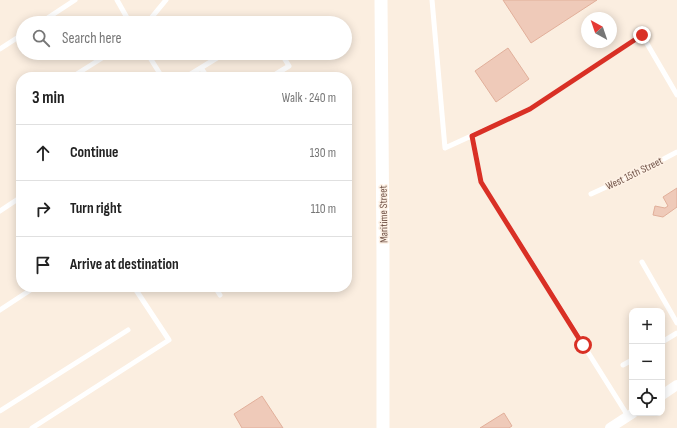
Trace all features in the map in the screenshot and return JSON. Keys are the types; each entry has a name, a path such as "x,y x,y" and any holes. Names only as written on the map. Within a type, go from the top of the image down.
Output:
{"main road":[{"name":"Maritime Street","path":"381,0 383,428"}],"street":[{"path":"665,393 677,385"},
{"path":"610,428 629,416"}],"lane":[{"path":"51,16 75,0"},
{"path":"117,0 126,16"},
{"path":"153,16 166,0"},
{"path":"432,0 445,148 530,109 642,35 677,96"},
{"path":"0,49 16,39"},
{"path":"80,72 99,60"},
{"path":"151,60 159,72"},
{"path":"194,72 214,60"},
{"path":"279,72 289,66 285,60"},
{"path":"201,68 204,72"},
{"path":"472,136 481,182 583,345 629,412"},
{"name":"West 15th Street","path":"591,194 639,172 677,152"},
{"path":"0,211 16,200"},
{"path":"642,262 677,323"},
{"path":"0,310 27,292"},
{"path":"32,428 169,340 137,292"},
{"path":"0,410 128,330"},
{"path":"665,340 677,333"},
{"path":"623,365 629,362"}],"building":[{"path":"503,0 597,0 531,43"},
{"path":"508,48 529,79 496,102 475,71"},
{"path":"677,188 677,207 663,217 653,215 655,206 665,208 668,206 663,197"},
{"path":"262,396 283,428 242,428 234,414"},
{"path":"504,413 512,426 509,428 480,428"}],"route":[{"path":"583,345 481,182 472,136 530,109 642,35"}]}
